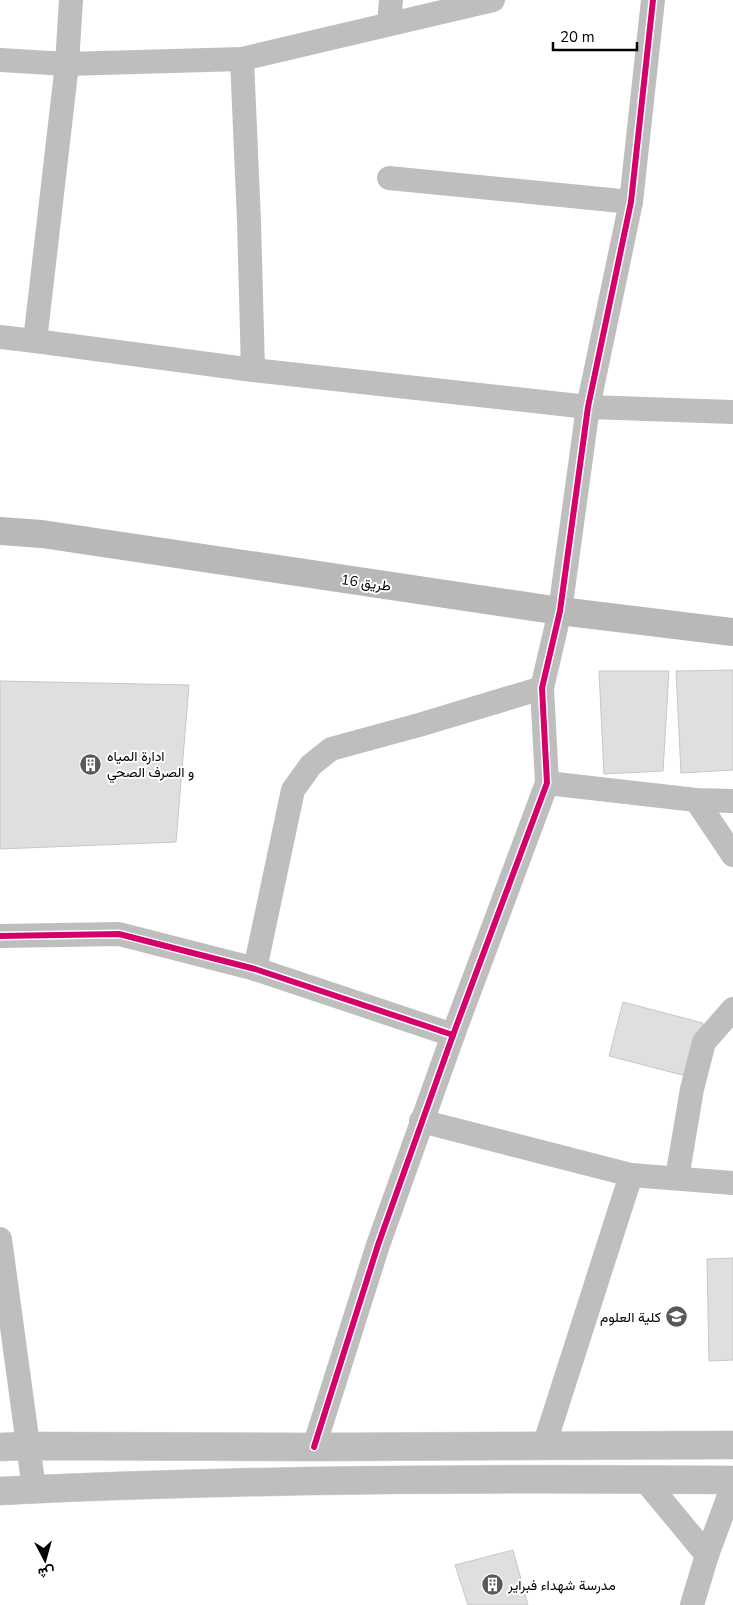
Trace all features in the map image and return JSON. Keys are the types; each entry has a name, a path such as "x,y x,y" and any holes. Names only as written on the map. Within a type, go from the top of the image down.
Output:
{"main road":[{"path":"0,1447 733,1445"},
{"path":"0,1491 353,1480 733,1480"}],"street":[{"path":"35,340 67,64 71,0"},
{"path":"389,23 391,0"},
{"path":"0,60 67,64 242,58 493,0"},
{"path":"314,1447 378,1245 452,1035 547,783 542,688 560,611 588,407 631,202 653,0"},
{"path":"242,58 253,370"},
{"path":"389,178 631,202"},
{"path":"0,337 35,340 253,370 588,407 733,412"},
{"name":"طريق 16","path":"0,532 42,534 560,611 733,632"},
{"path":"255,969 293,790 311,765 331,749 542,688"},
{"path":"547,783 696,800 733,801"},
{"path":"696,800 733,854"},
{"path":"0,936 119,934 255,969 452,1035"},
{"path":"677,1178 692,1089 704,1042 733,1009"},
{"path":"422,1121 631,1175 733,1183"},
{"path":"544,1446 631,1175"},
{"path":"0,1239 2,1265 34,1489"},
{"path":"644,1479 707,1555"},
{"path":"692,1605 707,1555 733,1485"}],"building":[{"path":"733,670 733,770 681,773 676,671"},
{"path":"599,671 669,671 663,771 604,774"},
{"name":"ادارة المياه و الصرف الصحي","path":"0,681 189,685 176,842 0,849"},
{"path":"623,1002 703,1023 690,1077 609,1056"},
{"path":"733,1258 733,1360 709,1361 707,1259"},
{"name":"مدرسة شهداء فبراير","path":"513,1550 528,1605 468,1605 455,1565"}],"cycle path":[{"path":"453,1035 547,783 542,688 560,611 588,407 631,202 653,0"},
{"path":"0,936 119,934 255,969 453,1035 378,1245 314,1447"}],"place":[{"name":"ادارة المياه و الصرف الصحي","path":"91,764"},
{"name":"كلية العلوم","path":"677,1317"},
{"name":"مدرسة شهداء فبراير","path":"492,1585"}]}
